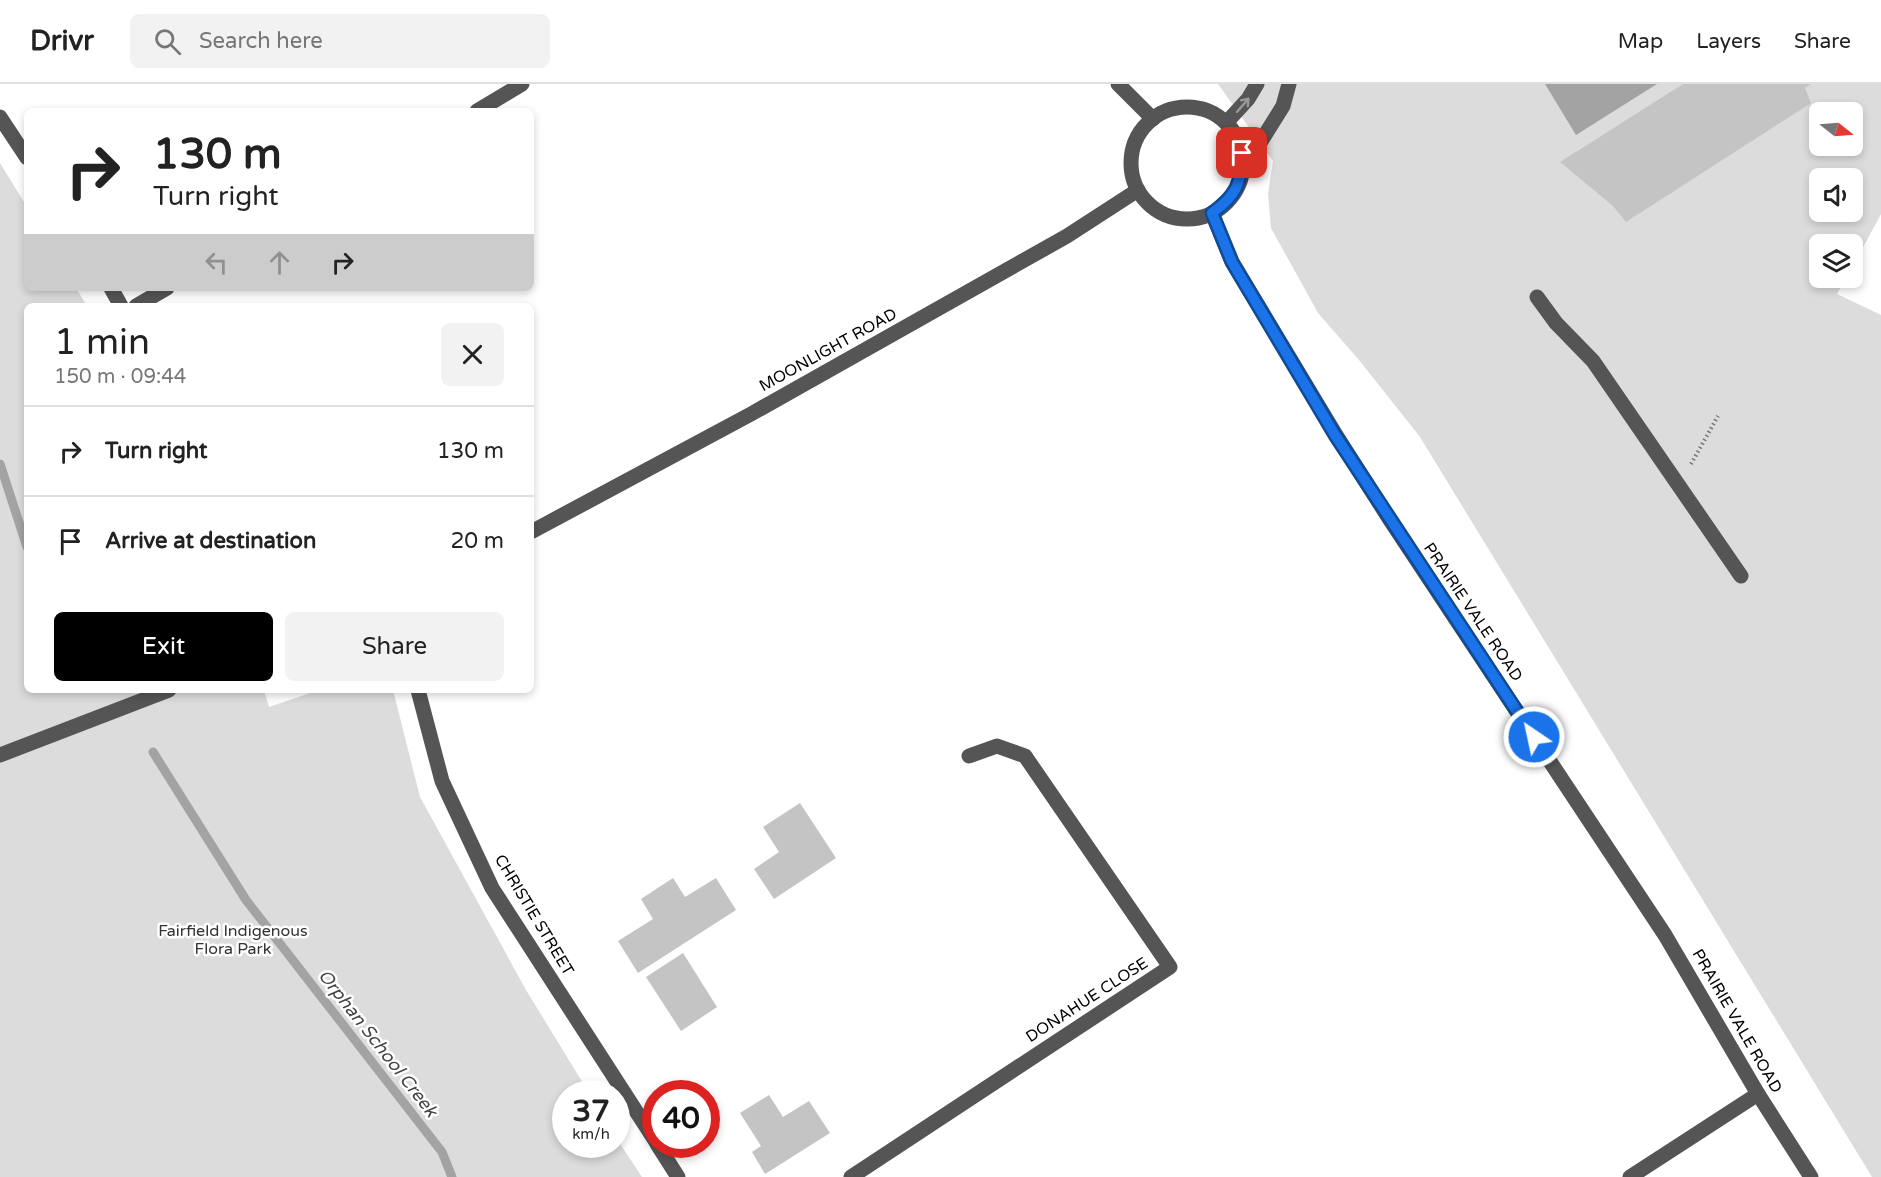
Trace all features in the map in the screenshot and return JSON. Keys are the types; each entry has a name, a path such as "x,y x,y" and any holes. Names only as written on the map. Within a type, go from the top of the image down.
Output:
{"street":[{"path":"482,108 522,84"},
{"path":"1118,84 1153,119"},
{"path":"1226,123 1248,99 1257,84"},
{"path":"1242,171 1242,153 1236,137 1226,123 1214,114 1198,108 1182,107 1167,111 1153,119 1142,130 1134,144 1131,160 1132,176 1138,190 1148,204 1162,214 1179,219 1196,219 1212,213 1227,203 1237,188 1242,171 1283,106 1289,84"},
{"path":"0,117 24,153"},
{"name":"MOONLIGHT ROAD","path":"534,530 751,414 1067,236 1138,190"},
{"name":"PRAIRIE VALE ROAD","path":"1212,213 1232,262 1335,435 1665,935 1758,1094 1811,1177"},
{"path":"141,303 162,291"},
{"path":"1537,297 1556,323 1593,361 1741,576"},
{"path":"0,755 161,693"},
{"name":"CHRISTIE STREET","path":"419,693 442,782 492,888 642,1121"},
{"name":"DONAHUE CLOSE","path":"851,1177 1170,967 1025,756 998,746 969,756"},
{"path":"1630,1177 1758,1094"},
{"name":"CHRISTIE STREET","path":"666,1158 678,1177"}],"path":[{"path":"1678,485 1719,416"}],"green space":[{"path":"1218,84 1881,84 1881,214 1863,247 1863,234 1809,234 1809,288 1840,288 1837,294 1881,315 1881,1177 1872,1177 1420,437 1359,360 1318,313 1271,228 1268,194 1273,161"},
{"name":"Fairfield Indigenous Flora Park","path":"0,163 24,202 24,291 78,291 85,303 24,303 24,693 265,693 269,707 310,693 394,693 420,797 526,990 581,1080 552,1080 552,1158 630,1158 642,1177 0,1177"}],"shaded area":[{"path":"1545,84 1657,84 1576,135"}],"building":[{"path":"1683,84 1811,84 1805,88 1811,102 1809,104 1626,222 1613,206 1560,162"},
{"path":"800,803 836,858 774,899 754,869 779,852 763,827"},
{"path":"673,878 685,897 716,878 736,910 638,973 618,941 653,919 641,899"},
{"path":"683,953 717,1007 681,1031 646,977"},
{"path":"769,1095 783,1117 809,1101 830,1133 765,1174 752,1152 761,1146 740,1113"}],"waterway":[{"name":"Orphan School Creek","path":"0,464 24,538"},
{"name":"Orphan School Creek","path":"153,752 246,900 442,1152 452,1177"}],"route":[{"path":"1242,153 1242,171 1237,188 1227,203 1212,213 1232,262 1335,435 1534,737"}]}
